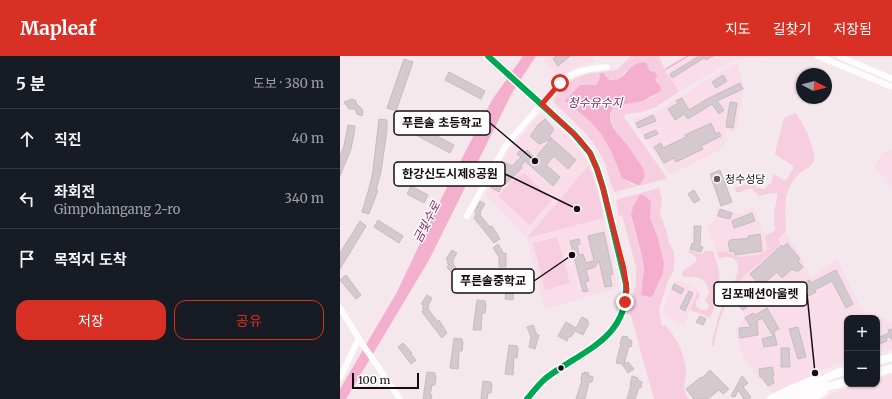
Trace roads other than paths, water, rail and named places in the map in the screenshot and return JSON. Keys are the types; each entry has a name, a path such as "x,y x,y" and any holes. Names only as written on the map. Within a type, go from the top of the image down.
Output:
{"main road":[{"path":"880,360 892,357"},
{"path":"880,371 892,368"},
{"path":"771,399 809,381 844,371"},
{"path":"785,399 832,375"},
{"path":"797,399 818,389 844,383"},
{"path":"810,399 837,385"}],"street":[{"path":"488,56 579,139 594,160 606,198 624,269 627,290 620,316 608,335 595,347 546,378 527,399"},
{"path":"818,56 892,87"},
{"path":"838,56 892,79"},
{"path":"467,216 506,145 560,83 568,76 581,71 607,67"},
{"path":"340,308 400,399"},
{"path":"340,378 360,340"}],"water":[{"path":"523,56 536,56 512,93 429,260 346,399 340,399 340,389 397,292 443,195 492,100"},
{"name":"청수유수지","path":"644,62 647,64 650,71 655,72 657,76 655,80 660,86 661,91 643,101 615,106 611,111 610,116 613,127 644,170 645,176 640,185 637,185 622,178 610,149 601,134 591,122 565,101 580,85 596,85 599,81 600,74 603,73 610,80 615,80 623,76 633,66"},
{"path":"642,194 651,201 650,218 658,238 664,263 663,273 651,297 641,295 644,270 642,256 631,215 633,207"}],"waterway":[{"path":"666,69 688,56"}],"place":[{"name":"푸른솔 초등학교","path":"535,161"},
{"name":"청수성당","path":"717,179"},
{"name":"한강신도시제8공원","path":"577,209"},
{"name":"푸른솔중학교","path":"572,255"},
{"name":"김포패션아울렛","path":"815,373"}],"water label":[{"name":"금빛수로","path":"427,222"}]}
